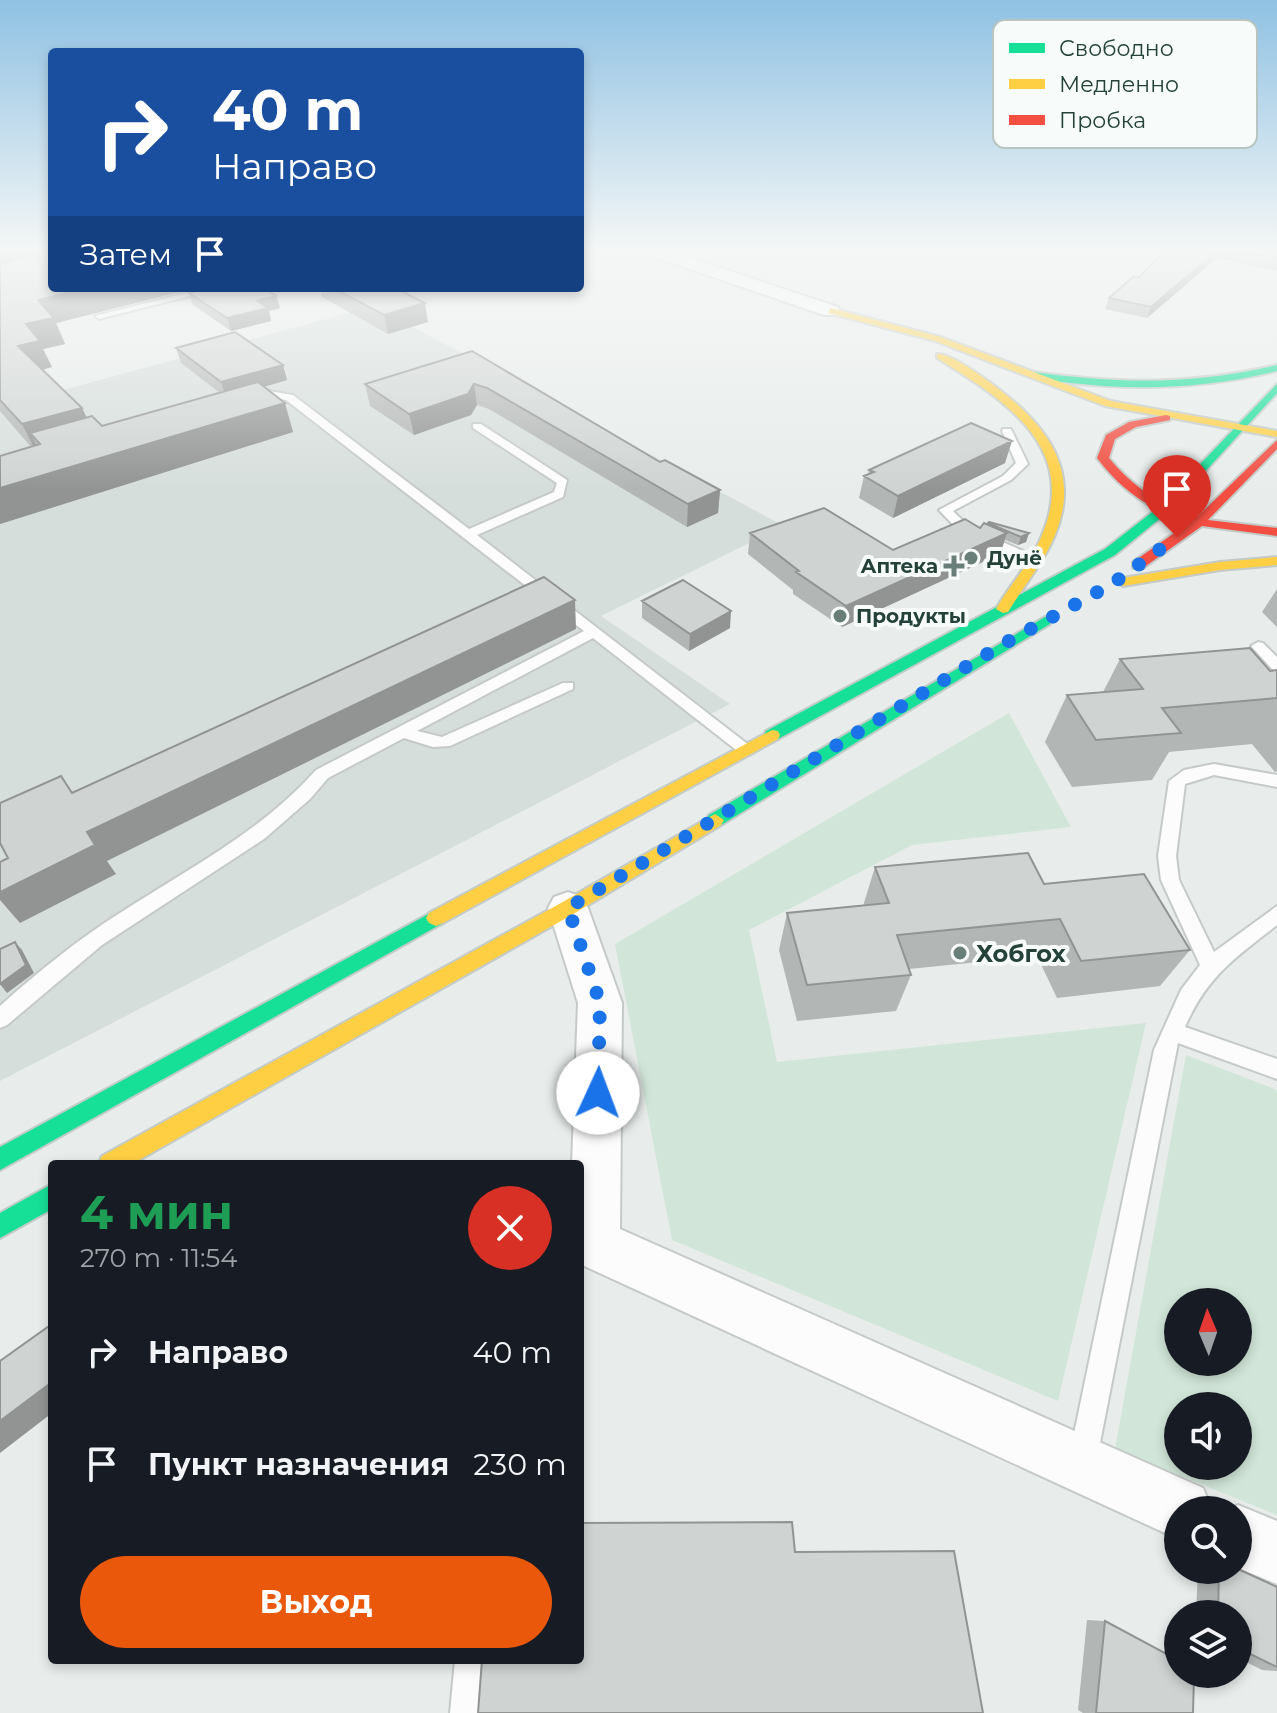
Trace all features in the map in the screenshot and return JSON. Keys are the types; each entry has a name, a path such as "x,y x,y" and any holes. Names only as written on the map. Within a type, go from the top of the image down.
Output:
{"main road":[{"path":"867,330 1024,384 1082,408 1110,437"},
{"path":"901,330 938,340 1105,403 1169,418 1243,425 1277,434"},
{"path":"940,356 974,375 1037,426 1058,461 1063,500 1046,541 1013,584 1001,611"},
{"path":"1034,375 1115,385 1167,387 1210,383 1277,368"},
{"path":"0,1159 1110,552 1164,509 1277,387"},
{"path":"1169,418 1133,424 1110,437 1103,458 1122,484 1164,509 1199,522 1256,532 1277,532"},
{"path":"1277,443 1199,522 1108,586 1220,566 1277,561"},
{"path":"117,1160 568,908 1056,615"},
{"path":"977,625 1007,642"},
{"path":"0,1226 48,1198"}],"street":[{"path":"568,908 600,1003 587,1251 1164,1503"},
{"path":"1252,1542 1277,1553"}],"lane":[{"path":"233,401 263,393 289,397 746,749"},
{"path":"467,535 559,494 563,482 477,426"},
{"path":"1007,431 1022,464 1007,478 945,510 966,531 1032,560"},
{"path":"0,1019 50,974 128,917 220,862 309,791 322,774 594,632"},
{"path":"1258,646 1277,666"},
{"path":"402,732 433,742 444,742 568,686"},
{"path":"1211,966 1170,880 1167,856 1177,781 1196,770 1226,770 1277,781"},
{"path":"1081,1466 1165,1050 1188,996 1211,966 1277,914"},
{"path":"1173,1032 1277,1069"},
{"path":"466,1713 471,1664"}],"shaded area":[{"path":"285,330 419,330 784,526 601,616 730,704 0,1081 0,407"}],"green space":[{"path":"1009,713 1071,827 912,845 749,930 777,1062 1146,1023 1058,1401 672,1240 615,944"},
{"path":"1186,1055 1277,1090 1277,1515 1252,1505 1252,1496 1230,1496 1191,1480 1252,1480 1252,1392 1164,1392 1164,1469 1115,1449"}],"building":[{"path":"0,330 31,330 40,341 18,346 82,408 22,424 0,400"},
{"path":"235,332 283,365 221,382 176,348"},
{"path":"472,351 660,462 665,460 720,490 688,504 487,388 474,384 468,394 409,414 365,384"},
{"path":"258,382 285,403 0,488 0,456 40,444 30,433 92,416 102,426"},
{"path":"971,423 1012,441 898,496 864,476 874,472 869,470"},
{"path":"824,508 893,550 965,519 980,528 984,523 1007,533 846,606 796,572 799,571 750,533"},
{"path":"989,522 1029,533 1021,537"},
{"path":"544,577 575,600 87,832 95,845 0,892 0,862 8,858 0,843 0,803 61,776 72,793"},
{"path":"683,580 731,611 690,634 642,601"},
{"path":"1250,648 1270,671 1277,670 1277,698 1162,708 1181,733 1096,740 1067,695 1143,689 1120,659"},
{"path":"1028,853 1044,884 1144,874 1190,950 1081,961 1060,919 897,935 911,975 807,985 787,913 889,903 875,867"},
{"path":"15,942 26,965 0,984 0,949"},
{"path":"48,1327 48,1385 0,1421 0,1361"},
{"path":"792,1522 795,1552 954,1551 983,1713 478,1713 482,1664 584,1664 584,1523"},
{"path":"1252,1575 1277,1587 1277,1667 1252,1655 1252,1600 1218,1600 1219,1584 1252,1584"},
{"path":"1105,1621 1164,1653 1164,1688 1194,1688 1193,1713 1096,1713"}],"traffic: fast":[{"path":"1034,375 1097,383 1156,385 1214,381 1277,368"},
{"path":"772,735 1110,552 1164,509 1277,387"},
{"path":"715,820 1045,621"},
{"path":"0,1159 436,918"},
{"path":"0,1226 48,1198"}],"traffic: slow":[{"path":"903,330 938,339 1109,404 1277,434"},
{"path":"940,356 993,390 1016,409 1036,430 1051,453 1059,479 1058,508 1046,541 1003,609"},
{"path":"1123,582 1220,566 1277,561"},
{"path":"436,918 772,735"},
{"path":"117,1160 568,908 715,820"}],"traffic: jam":[{"path":"1166,418 1133,424 1110,437 1103,458 1118,477 1157,506 1180,515 1228,527 1277,532"},
{"path":"1138,565 1199,522 1277,443"}],"place":[{"name":"Дунё","path":"971,558"},
{"name":"Аптека","path":"954,566"},
{"name":"Продукты","path":"840,616"},
{"name":"Хобгох","path":"960,953"}],"route":[{"path":"598,1093 600,1003 568,908 1007,642 1112,584 1177,537"}]}
